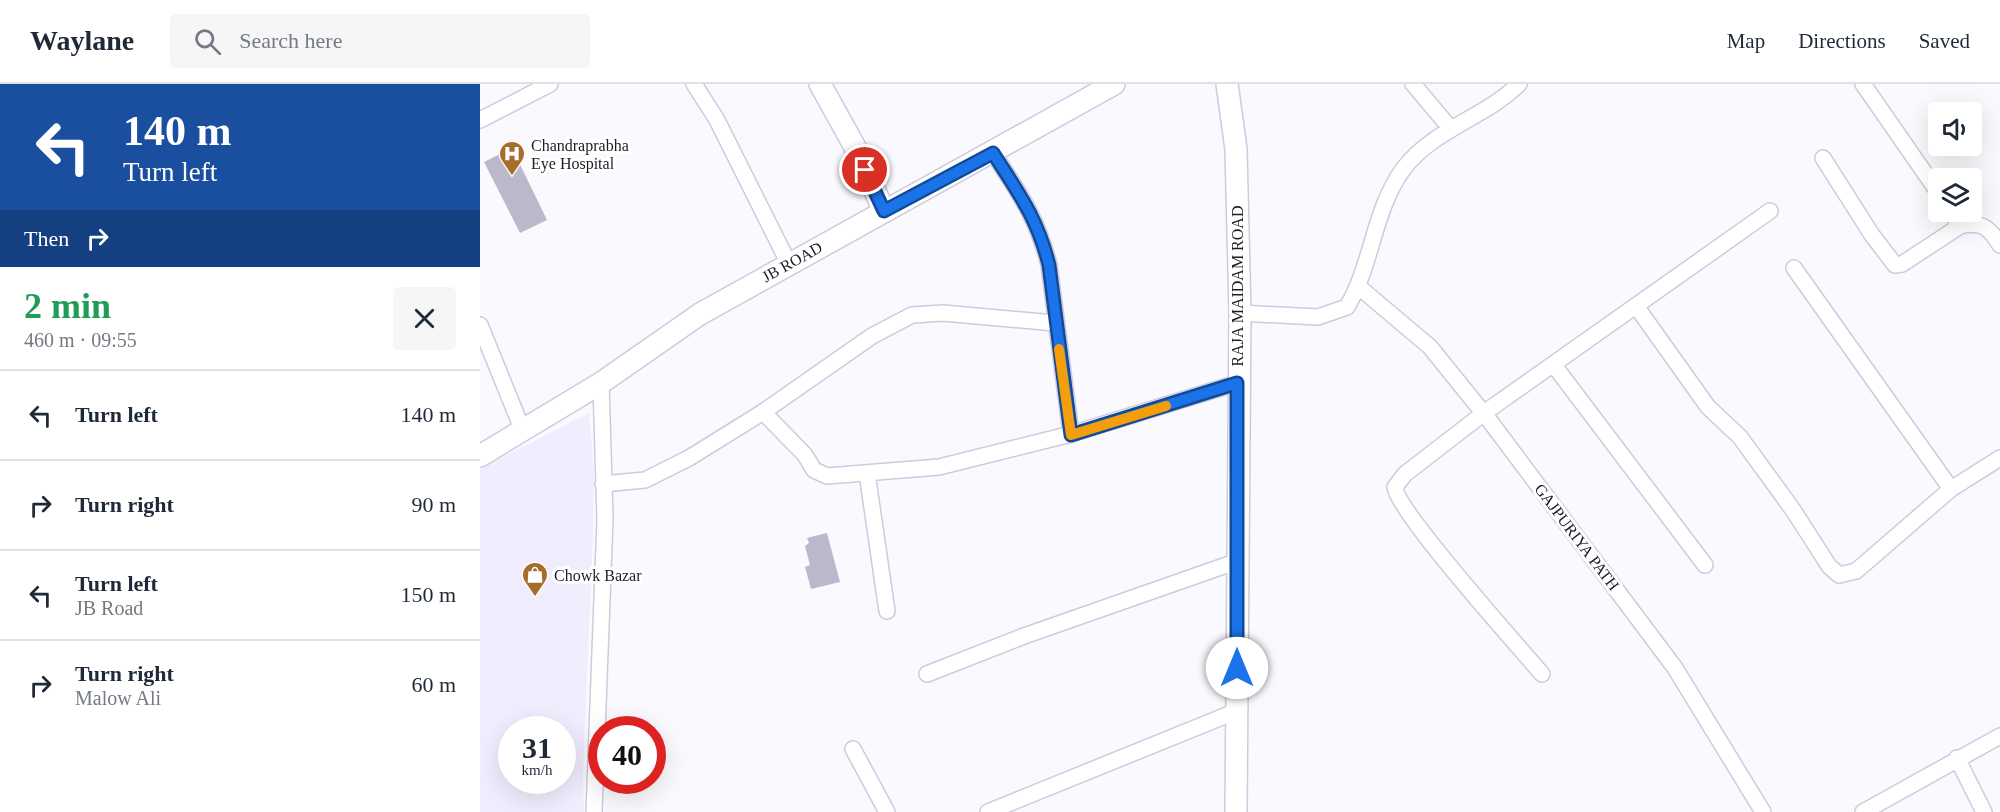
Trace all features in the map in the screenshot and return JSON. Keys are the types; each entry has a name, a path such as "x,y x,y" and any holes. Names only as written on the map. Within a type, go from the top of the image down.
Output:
{"street":[{"path":"480,120 550,84"},
{"path":"694,84 717,120 789,264"},
{"path":"820,84 856,149 884,211"},
{"name":"JB ROAD","path":"480,456 601,383 700,314 1114,84"},
{"name":"RAJA MAIDAM ROAD","path":"1227,84 1236,149 1240,313 1237,383 1236,812"},
{"path":"1413,84 1450,129"},
{"path":"1240,313 1318,317 1347,307 1359,287 1374,228 1392,187 1406,166 1450,129 1508,95 1519,84"},
{"path":"1863,84 1928,178"},
{"path":"993,153 1035,218 1042,238 1049,265 1071,435"},
{"path":"1823,158 1872,235 1895,265 1902,264 1960,226 1974,223 1986,226 2000,245"},
{"path":"1542,674 1424,534 1396,493 1399,481 1484,413 1770,211"},
{"path":"1957,222 1960,226"},
{"path":"1794,268 1951,489"},
{"name":"GAJPURIYA PATH","path":"1359,287 1430,346 1484,413 1676,668 1763,812"},
{"path":"1636,306 1708,407 1740,437 1793,510 1829,566 1839,574 1856,571 1881,553 1951,489 2000,458"},
{"path":"603,484 645,480 689,458 763,412 872,336 912,315 943,313 1055,323"},
{"path":"480,324 523,431"},
{"path":"1554,364 1705,564"},
{"path":"594,812 605,519 601,383"},
{"path":"763,412 820,474 827,476 939,467 1071,435 1237,383"},
{"path":"867,473 887,612"},
{"path":"927,674 1024,636 1238,561"},
{"path":"988,812 1237,711"},
{"path":"1863,812 2000,736"},
{"path":"853,749 887,812"},
{"path":"1957,758 1984,812"}],"shaded area":[{"name":"Chowk Bazar","path":"589,413 594,471 583,774 584,812 480,812 480,469"}],"building":[{"path":"512,148 547,220 520,233 484,162"},
{"path":"827,533 840,582 811,589 805,567 810,565 805,546 809,543 807,538"}],"slow traffic":[{"path":"1059,349 1071,435 1166,406"}],"place":[{"name":"Chandraprabha Eye Hospital","path":"512,177"},
{"name":"Chowk Bazar","path":"535,598"}],"route":[{"path":"865,170 884,211 993,153 1035,218 1042,238 1049,265 1071,435 1237,383 1237,668"}]}
